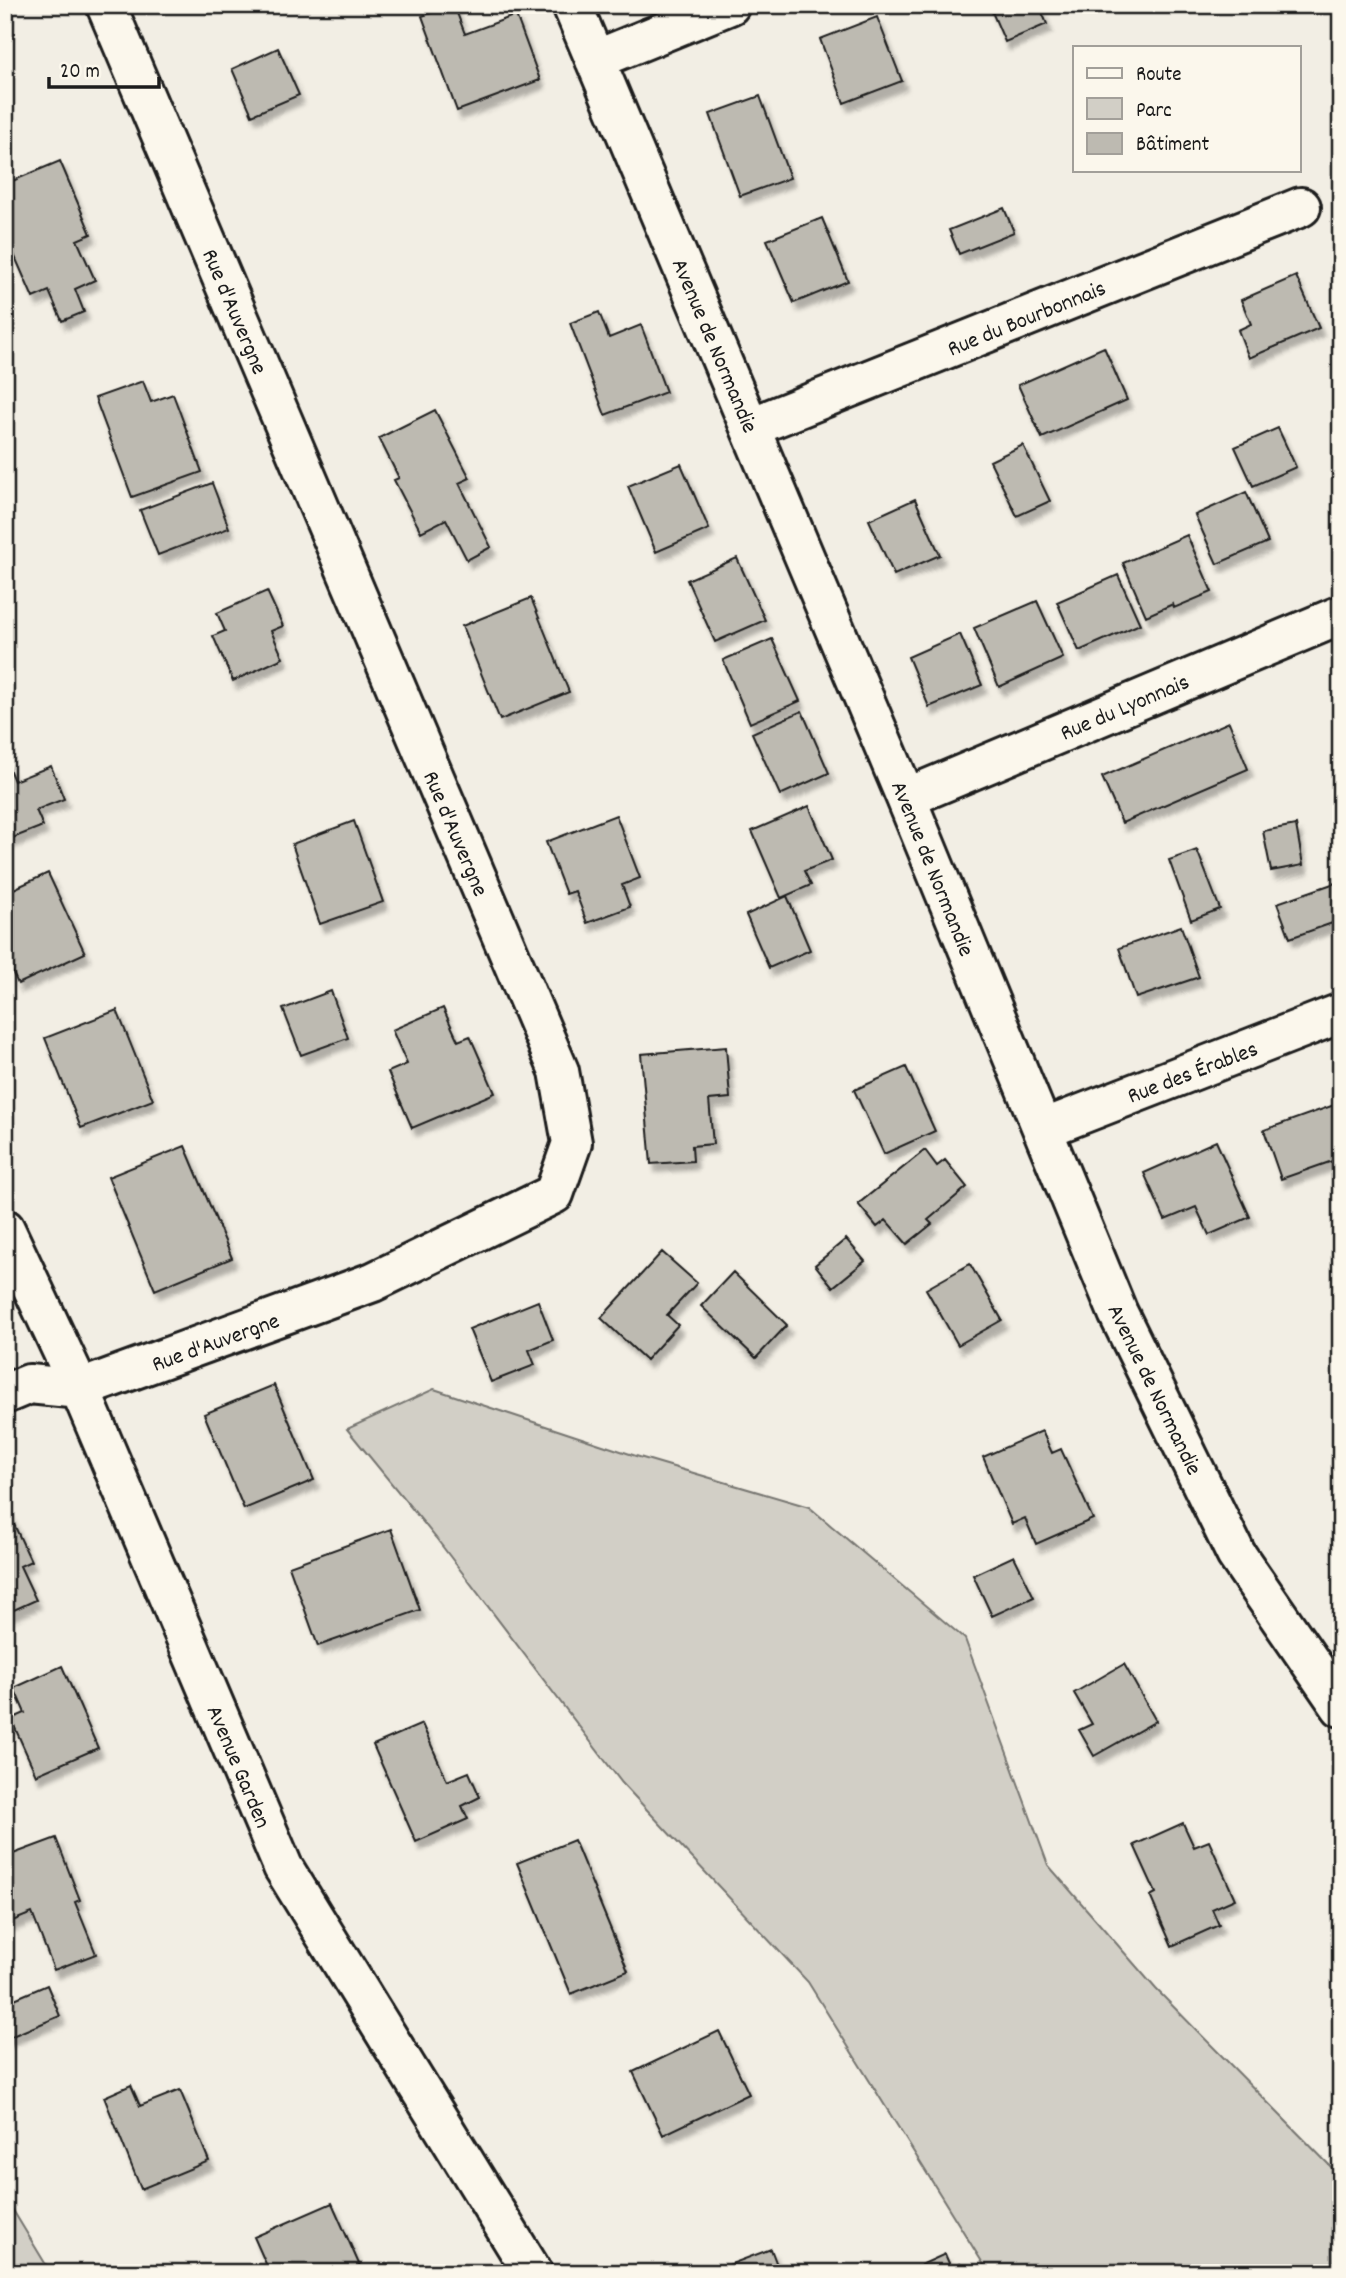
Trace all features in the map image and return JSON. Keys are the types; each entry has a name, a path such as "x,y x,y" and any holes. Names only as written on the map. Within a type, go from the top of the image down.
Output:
{"street":[{"name":"Rue d'Auvergne","path":"80,1389 373,1282 554,1194 572,1143 559,1071 106,5"},
{"name":"Avenue de Normandie","path":"572,5 906,798 1118,1313 1236,1554 1341,1707"},
{"path":"595,60 730,5"},
{"name":"Rue du Bourbonnais","path":"751,427 1301,207"},
{"name":"Rue du Lyonnais","path":"906,798 1341,615"},
{"name":"Rue des Érables","path":"1043,1129 1341,1013"},
{"name":"Avenue Garden","path":"5,1229 80,1389 283,1867 533,2273"},
{"path":"5,1394 29,1384 80,1389"}],"green space":[{"path":"434,1389 636,1456 809,1507 965,1639 1048,1865 1156,1989 1341,2177 1341,2273 989,2273 808,1982 622,1783 436,1538 347,1429"},
{"path":"5,2197 51,2273 5,2273"}],"building":[{"path":"454,5 465,34 516,15 540,80 457,111 422,16"},
{"path":"989,5 1039,5 1047,24 1005,42"},
{"path":"877,17 902,81 844,103 820,39"},
{"path":"278,48 299,95 252,115 232,69"},
{"path":"760,96 790,178 740,196 710,114"},
{"path":"60,161 91,234 77,240 95,280 75,289 84,312 62,321 49,291 33,298 5,234 5,184"},
{"path":"1004,208 1014,232 959,254 949,230"},
{"path":"822,218 848,281 794,303 767,240"},
{"path":"1296,276 1319,328 1249,358 1238,330 1251,324 1241,300"},
{"path":"599,312 609,338 641,325 666,392 605,415 570,323"},
{"path":"1104,347 1127,400 1042,438 1018,385"},
{"path":"143,381 151,402 173,394 202,472 132,497 95,398"},
{"path":"435,410 470,478 459,483 491,547 467,560 446,519 421,532 394,480 399,478 379,438"},
{"path":"1278,428 1296,467 1253,486 1235,447"},
{"path":"1023,445 1050,501 1017,516 990,461"},
{"path":"681,464 709,529 656,552 628,486"},
{"path":"212,483 229,528 158,555 140,510"},
{"path":"1246,492 1268,542 1217,564 1195,515"},
{"path":"915,499 940,555 894,575 869,520"},
{"path":"1187,535 1212,592 1146,616 1123,563"},
{"path":"737,558 765,620 715,642 687,580"},
{"path":"1118,575 1140,624 1079,651 1057,602"},
{"path":"267,591 283,626 271,631 283,658 233,681 213,636 225,631 217,613"},
{"path":"531,598 569,692 500,720 462,626"},
{"path":"1037,601 1063,658 999,687 974,628"},
{"path":"960,634 982,685 929,707 908,657"},
{"path":"772,639 800,701 750,723 723,660"},
{"path":"802,711 829,773 780,795 752,733"},
{"path":"1229,722 1248,769 1122,823 1102,777"},
{"path":"5,759 14,781 51,766 64,799 36,810 43,826 5,841"},
{"path":"809,806 832,860 804,871 811,885 781,898 752,831"},
{"path":"616,815 640,878 622,885 630,907 587,923 575,891 566,894 546,842"},
{"path":"354,821 383,902 320,924 292,844"},
{"path":"1296,825 1303,865 1271,871 1263,831"},
{"path":"1197,850 1220,909 1191,920 1169,860"},
{"path":"48,873 85,953 18,984 5,956 5,893"},
{"path":"1341,881 1341,920 1290,938 1277,903"},
{"path":"787,896 810,950 769,968 746,915"},
{"path":"1181,926 1199,977 1136,998 1119,948"},
{"path":"331,991 348,1038 301,1055 283,1009"},
{"path":"443,1008 458,1041 470,1036 495,1093 412,1128 388,1072 407,1064 392,1030"},
{"path":"117,1010 153,1100 81,1128 45,1038"},
{"path":"726,1047 730,1098 709,1100 713,1144 692,1146 693,1161 651,1164 641,1054"},
{"path":"906,1067 935,1131 884,1154 854,1090"},
{"path":"1337,1104 1341,1114 1341,1158 1281,1179 1264,1130"},
{"path":"1216,1141 1250,1217 1209,1235 1196,1207 1165,1220 1144,1173"},
{"path":"185,1146 232,1258 155,1290 108,1177"},
{"path":"925,1150 937,1166 945,1160 967,1187 928,1220 932,1224 907,1244 886,1220 877,1227 858,1204"},
{"path":"846,1239 865,1261 833,1287 815,1265"},
{"path":"662,1252 697,1283 667,1315 678,1325 646,1360 601,1318"},
{"path":"970,1264 1002,1320 958,1345 926,1289"},
{"path":"733,1272 787,1325 756,1358 701,1306"},
{"path":"538,1301 553,1340 529,1350 535,1365 491,1382 469,1329"},
{"path":"274,1385 314,1480 244,1509 204,1414"},
{"path":"1042,1431 1052,1453 1061,1449 1093,1519 1036,1544 1025,1518 1012,1524 983,1457"},
{"path":"5,1505 31,1561 20,1566 36,1600 5,1614"},
{"path":"391,1529 420,1610 318,1646 289,1566"},
{"path":"1014,1556 1034,1597 992,1616 973,1575"},
{"path":"1124,1664 1156,1721 1094,1756 1079,1730 1092,1724 1074,1693"},
{"path":"62,1666 98,1748 36,1775 11,1719 25,1713 14,1688"},
{"path":"422,1724 447,1781 469,1772 480,1797 462,1806 468,1819 416,1842 373,1745"},
{"path":"1183,1823 1194,1847 1209,1841 1235,1899 1212,1909 1219,1925 1172,1946 1150,1896 1156,1893 1134,1845"},
{"path":"56,1838 80,1900 75,1902 96,1954 54,1970 32,1913 5,1924 5,1857"},
{"path":"574,1840 628,1971 571,1994 517,1863"},
{"path":"47,1985 60,2016 5,2039 5,2003"},
{"path":"719,2031 749,2094 663,2135 633,2072"},
{"path":"131,2085 140,2106 180,2090 209,2161 141,2189 104,2097"},
{"path":"332,2203 363,2273 270,2273 254,2237"},
{"path":"771,2249 780,2273 716,2273 715,2270"},
{"path":"945,2254 951,2268 960,2264 964,2273 925,2273 921,2265"}]}
